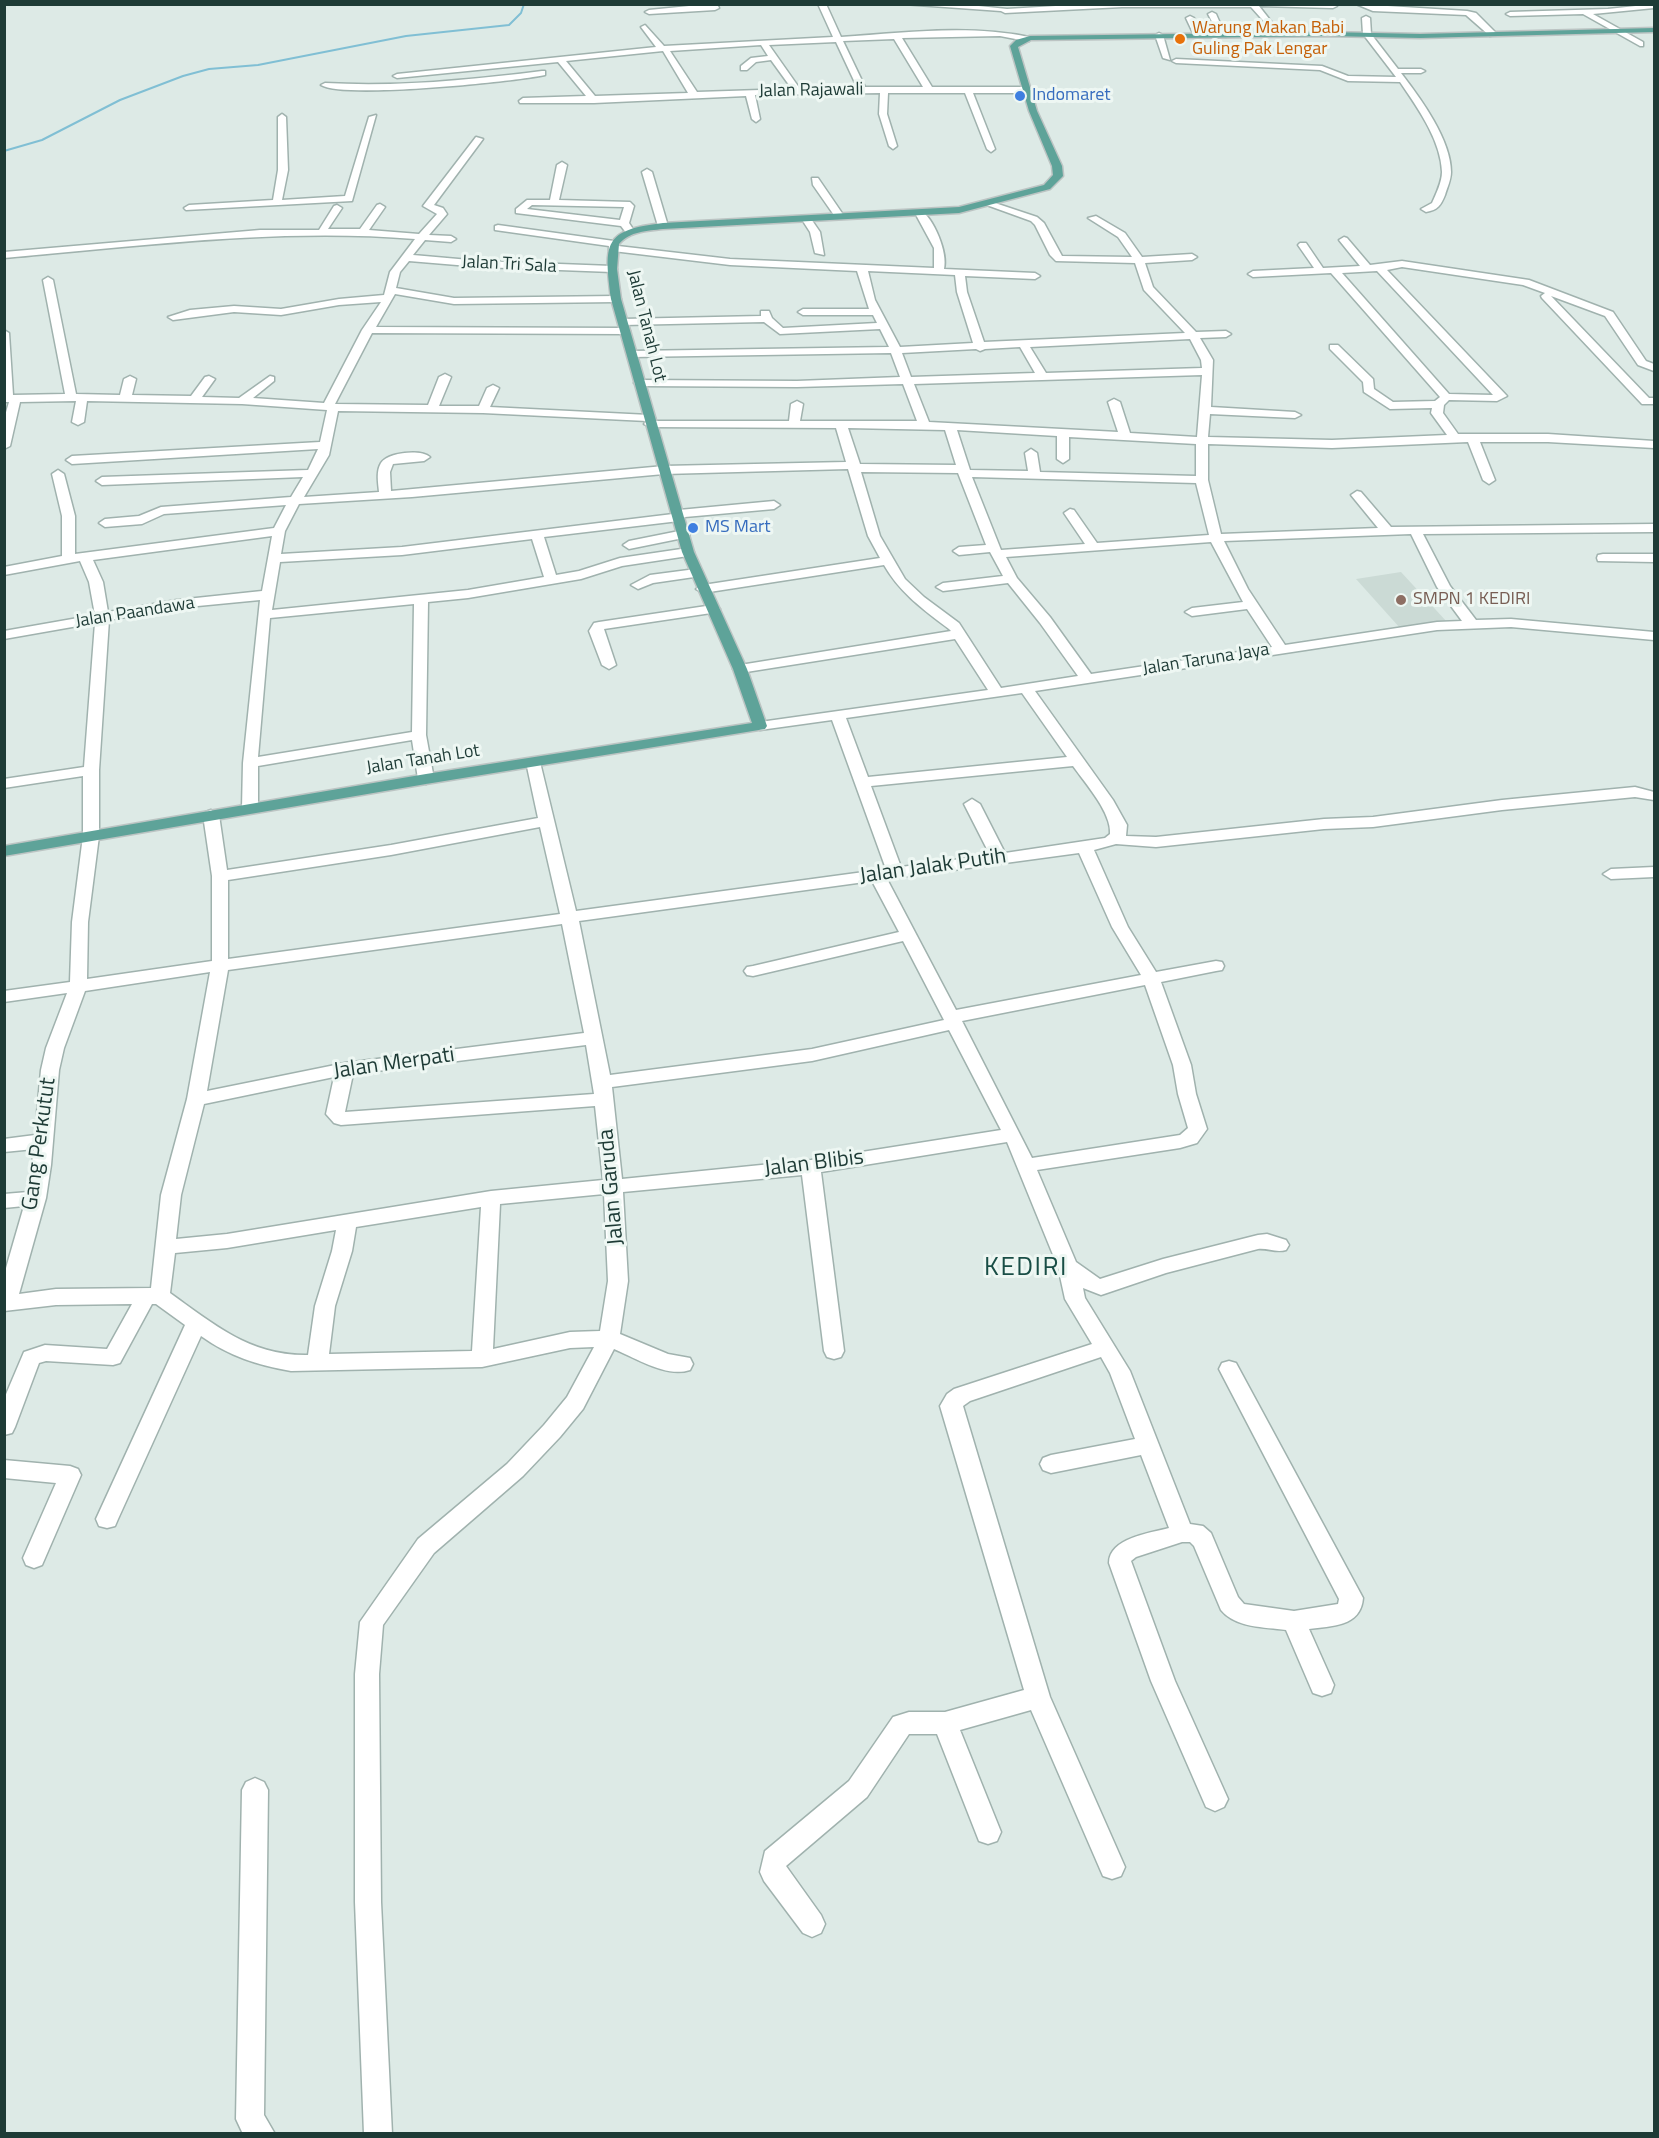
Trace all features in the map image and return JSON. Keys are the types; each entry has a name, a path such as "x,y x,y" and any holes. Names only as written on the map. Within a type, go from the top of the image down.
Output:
{"main road":[{"path":"1026,39 1223,34 1404,36 1654,30"},
{"name":"Jalan Tanah Lot","path":"4,851 250,808 760,726 740,669 688,552 616,299 612,269 613,247 627,227 959,210 989,204 1041,189 1053,183 1058,177 1057,166 1033,111 1014,46 1026,39"}],"street":[{"path":"649,12 715,8 712,4"},
{"path":"822,4 862,90"},
{"path":"906,4 1006,10 1122,5 1333,6"},
{"path":"1359,4 1364,8 1426,7 1469,14 1493,34"},
{"path":"1569,4 1621,31 1640,44"},
{"path":"1254,5 1277,34"},
{"path":"1510,14 1583,12 1654,6"},
{"path":"1212,14 1223,34"},
{"path":"1190,18 1198,35"},
{"path":"1366,18 1367,34 1430,123 1446,169 1445,183 1436,205 1432,209 1426,209"},
{"path":"645,27 681,71 694,95"},
{"path":"397,76 765,40 1012,31 1026,39"},
{"path":"896,35 929,90"},
{"path":"1159,35 1171,60 1221,66 1304,71 1323,68 1328,73 1355,78 1400,80"},
{"path":"765,40 798,91"},
{"path":"744,68 754,60 775,57"},
{"path":"561,60 594,100"},
{"path":"558,71 568,70"},
{"path":"1394,71 1421,71"},
{"path":"325,85 366,88 473,86 548,72"},
{"path":"884,90 883,114 893,146"},
{"path":"968,90 991,149"},
{"name":"Jalan Rajawali","path":"523,101 644,101 694,95 798,91 1028,90"},
{"path":"750,93 756,119"},
{"path":"277,202 283,170 282,117"},
{"path":"4,255 147,241 303,217 351,198 373,117"},
{"path":"250,808 250,763 266,595 279,531 326,445 331,407 367,330 389,294 395,272 442,214 429,207 429,204 479,139"},
{"path":"554,202 562,165"},
{"path":"647,172 663,226"},
{"path":"815,180 825,199 831,202 838,216"},
{"path":"189,208 277,202 303,217 322,232 363,232 453,242 444,262"},
{"path":"528,202 627,204 629,206 627,227 519,211 528,202"},
{"path":"989,204 1034,219 1039,223 1055,255 1060,259 1138,260 1192,257"},
{"path":"363,232 380,207"},
{"path":"322,232 337,208"},
{"path":"920,213 941,250 942,261 938,272"},
{"path":"806,218 815,232 820,253"},
{"path":"1093,218 1119,231 1138,260 1148,288 1193,335 1207,360 1202,480 1214,538 1224,561 1280,648"},
{"path":"499,233 730,262 1035,276"},
{"path":"1344,240 1367,268"},
{"path":"1303,246 1320,270"},
{"name":"Jalan Tri Sala","path":"407,258 444,262 612,269"},
{"path":"1253,274 1380,268 1396,264 1516,280 1609,314 1642,363 1654,368"},
{"path":"1334,347 1369,381 1368,390 1390,406 1501,396 1380,268"},
{"path":"862,269 876,312 896,350 905,380 924,425"},
{"path":"1334,270 1442,401"},
{"path":"960,274 962,292 980,348"},
{"path":"48,280 76,397 78,422"},
{"path":"172,317 234,309 281,312 389,294 539,308 624,326 766,316 780,331 884,326"},
{"path":"1546,296 1646,402 1654,401"},
{"path":"367,330 616,299"},
{"path":"803,312 876,312"},
{"path":"4,333 9,399 4,446"},
{"path":"632,354 980,348 1226,334"},
{"path":"1024,345 1042,376"},
{"path":"640,383 768,385 1208,371"},
{"path":"432,409 445,376"},
{"path":"125,398 130,379"},
{"path":"194,400 209,379"},
{"path":"242,401 270,379"},
{"path":"483,410 494,388"},
{"path":"9,399 76,397 242,401 331,407 483,410 649,421 924,425 1301,445 1455,438 1548,438 1652,445"},
{"path":"1442,401 1437,413 1455,438"},
{"path":"1114,402 1125,436"},
{"path":"794,424 797,404"},
{"path":"1206,410 1295,415"},
{"path":"841,424 863,506 874,536 888,561 910,592 947,620 959,634 997,693"},
{"path":"950,426 964,471 996,551 1011,579 1045,620 1086,678"},
{"path":"1640,427 1652,445"},
{"path":"1063,433 1063,459"},
{"path":"1473,438 1489,480"},
{"path":"72,460 326,445"},
{"path":"1031,453 1034,474"},
{"path":"385,494 383,470 385,465 396,459 424,457"},
{"path":"105,523 141,520 165,510 294,502 664,470 854,466 1202,480"},
{"path":"102,481 312,473"},
{"path":"58,474 67,501 70,530 68,559"},
{"path":"1357,495 1387,531"},
{"path":"274,558 402,550 774,506"},
{"path":"1070,513 1093,546"},
{"path":"959,551 1415,530 1654,528"},
{"path":"1415,530 1444,587 1471,623"},
{"path":"4,571 68,559 279,531"},
{"path":"536,533 551,580"},
{"path":"629,545 684,534"},
{"path":"264,615 363,604 421,601 581,575 620,562 688,552"},
{"name":"Gang Perkutut","path":"6,1303 36,1198 42,1165 50,1070 55,1048 78,986 80,922 91,836 91,770 102,617 96,582 84,557"},
{"path":"1604,558 1654,558"},
{"path":"703,589 888,561"},
{"path":"638,585 650,579 696,573"},
{"path":"943,587 1011,579"},
{"name":"Jalan Paandawa","path":"4,635 177,604 266,595"},
{"path":"421,601 419,735 426,779"},
{"path":"1192,612 1251,605"},
{"path":"609,665 596,631 600,626 712,609"},
{"name":"Jalan Taruna Jaya","path":"760,726 1026,689 1280,648 1471,623 1511,623 1654,636"},
{"path":"740,669 959,634"},
{"path":"1026,689 1119,825 1120,831 1114,839 1156,842 1313,825 1373,822 1502,805 1635,792 1654,796"},
{"path":"838,716 861,782 886,873 909,935 1027,1165 1071,1270 1075,1299 1120,1371 1182,1533"},
{"path":"250,763 419,735"},
{"path":"861,782 1077,761"},
{"name":"Jalan Garuda","path":"378,2133 368,1902 367,1674 372,1622 426,1546 515,1470 552,1431 575,1402 609,1338 618,1281 617,1222 603,1090 570,918 533,762"},
{"path":"4,783 91,770"},
{"path":"972,804 999,857"},
{"path":"4,1427 31,1358 45,1353 113,1357 153,1297 164,1247 171,1195 196,1099 220,965 220,876 211,815"},
{"path":"220,876 391,850 548,821"},
{"name":"Jalan Jalak Putih","path":"4,997 220,965 1085,847 1114,839"},
{"path":"1027,1165 1180,1141 1195,1134 1198,1129 1186,1094 1182,1065 1151,977 1120,927 1085,847"},
{"path":"1611,874 1654,872"},
{"path":"753,971 833,950 909,935"},
{"path":"345,1069 335,1114 341,1119 603,1090 812,1055 953,1020 1151,977 1216,966"},
{"name":"Jalan Merpati","path":"196,1099 345,1069 594,1038"},
{"name":"Jalan Blibis","path":"164,1247 227,1241 491,1198 811,1167 1013,1135"},
{"path":"4,1146 43,1141"},
{"path":"811,1167 834,1352"},
{"path":"4,1201 36,1198"},
{"path":"482,1359 491,1198"},
{"path":"317,1363 325,1306 342,1251 347,1222"},
{"path":"1071,1270 1095,1286 1102,1287 1163,1266 1258,1242 1267,1241 1279,1245"},
{"path":"6,1303 56,1297 153,1297 197,1322 219,1338 262,1358 291,1363 482,1359 570,1340 609,1338 666,1362 683,1364"},
{"path":"107,1519 197,1322"},
{"path":"1104,1348 962,1395 951,1406 1038,1697 1112,1867"},
{"path":"1215,1798 1163,1681 1120,1558 1128,1550 1182,1533 1196,1533 1203,1540 1229,1603 1236,1611 1294,1621 1348,1612 1351,1606 1351,1598 1228,1369"},
{"path":"1051,1464 1148,1445"},
{"path":"4,1468 70,1474 34,1558"},
{"path":"1294,1621 1322,1686"},
{"path":"812,1924 773,1872 774,1860 858,1790 898,1728 909,1723 945,1723 1038,1697"},
{"path":"945,1723 988,1832"},
{"path":"255,1790 250,2119 261,2133"}],"shaded area":[{"name":"SMPN 1 KEDIRI","path":"1401,572 1447,622 1400,628 1356,579"}],"waterway":[{"path":"4,151 42,140 120,100 183,76 209,69 258,65 406,36 509,25 521,13 524,4"}],"place":[{"name":"Warung Makan Babi Guling Pak Lengar","path":"1180,39"},
{"name":"Indomaret","path":"1020,96"},
{"name":"MS Mart","path":"693,528"},
{"name":"SMPN 1 KEDIRI","path":"1401,600"}],"district":[{"name":"KEDIRI","path":"1026,1269"}]}
